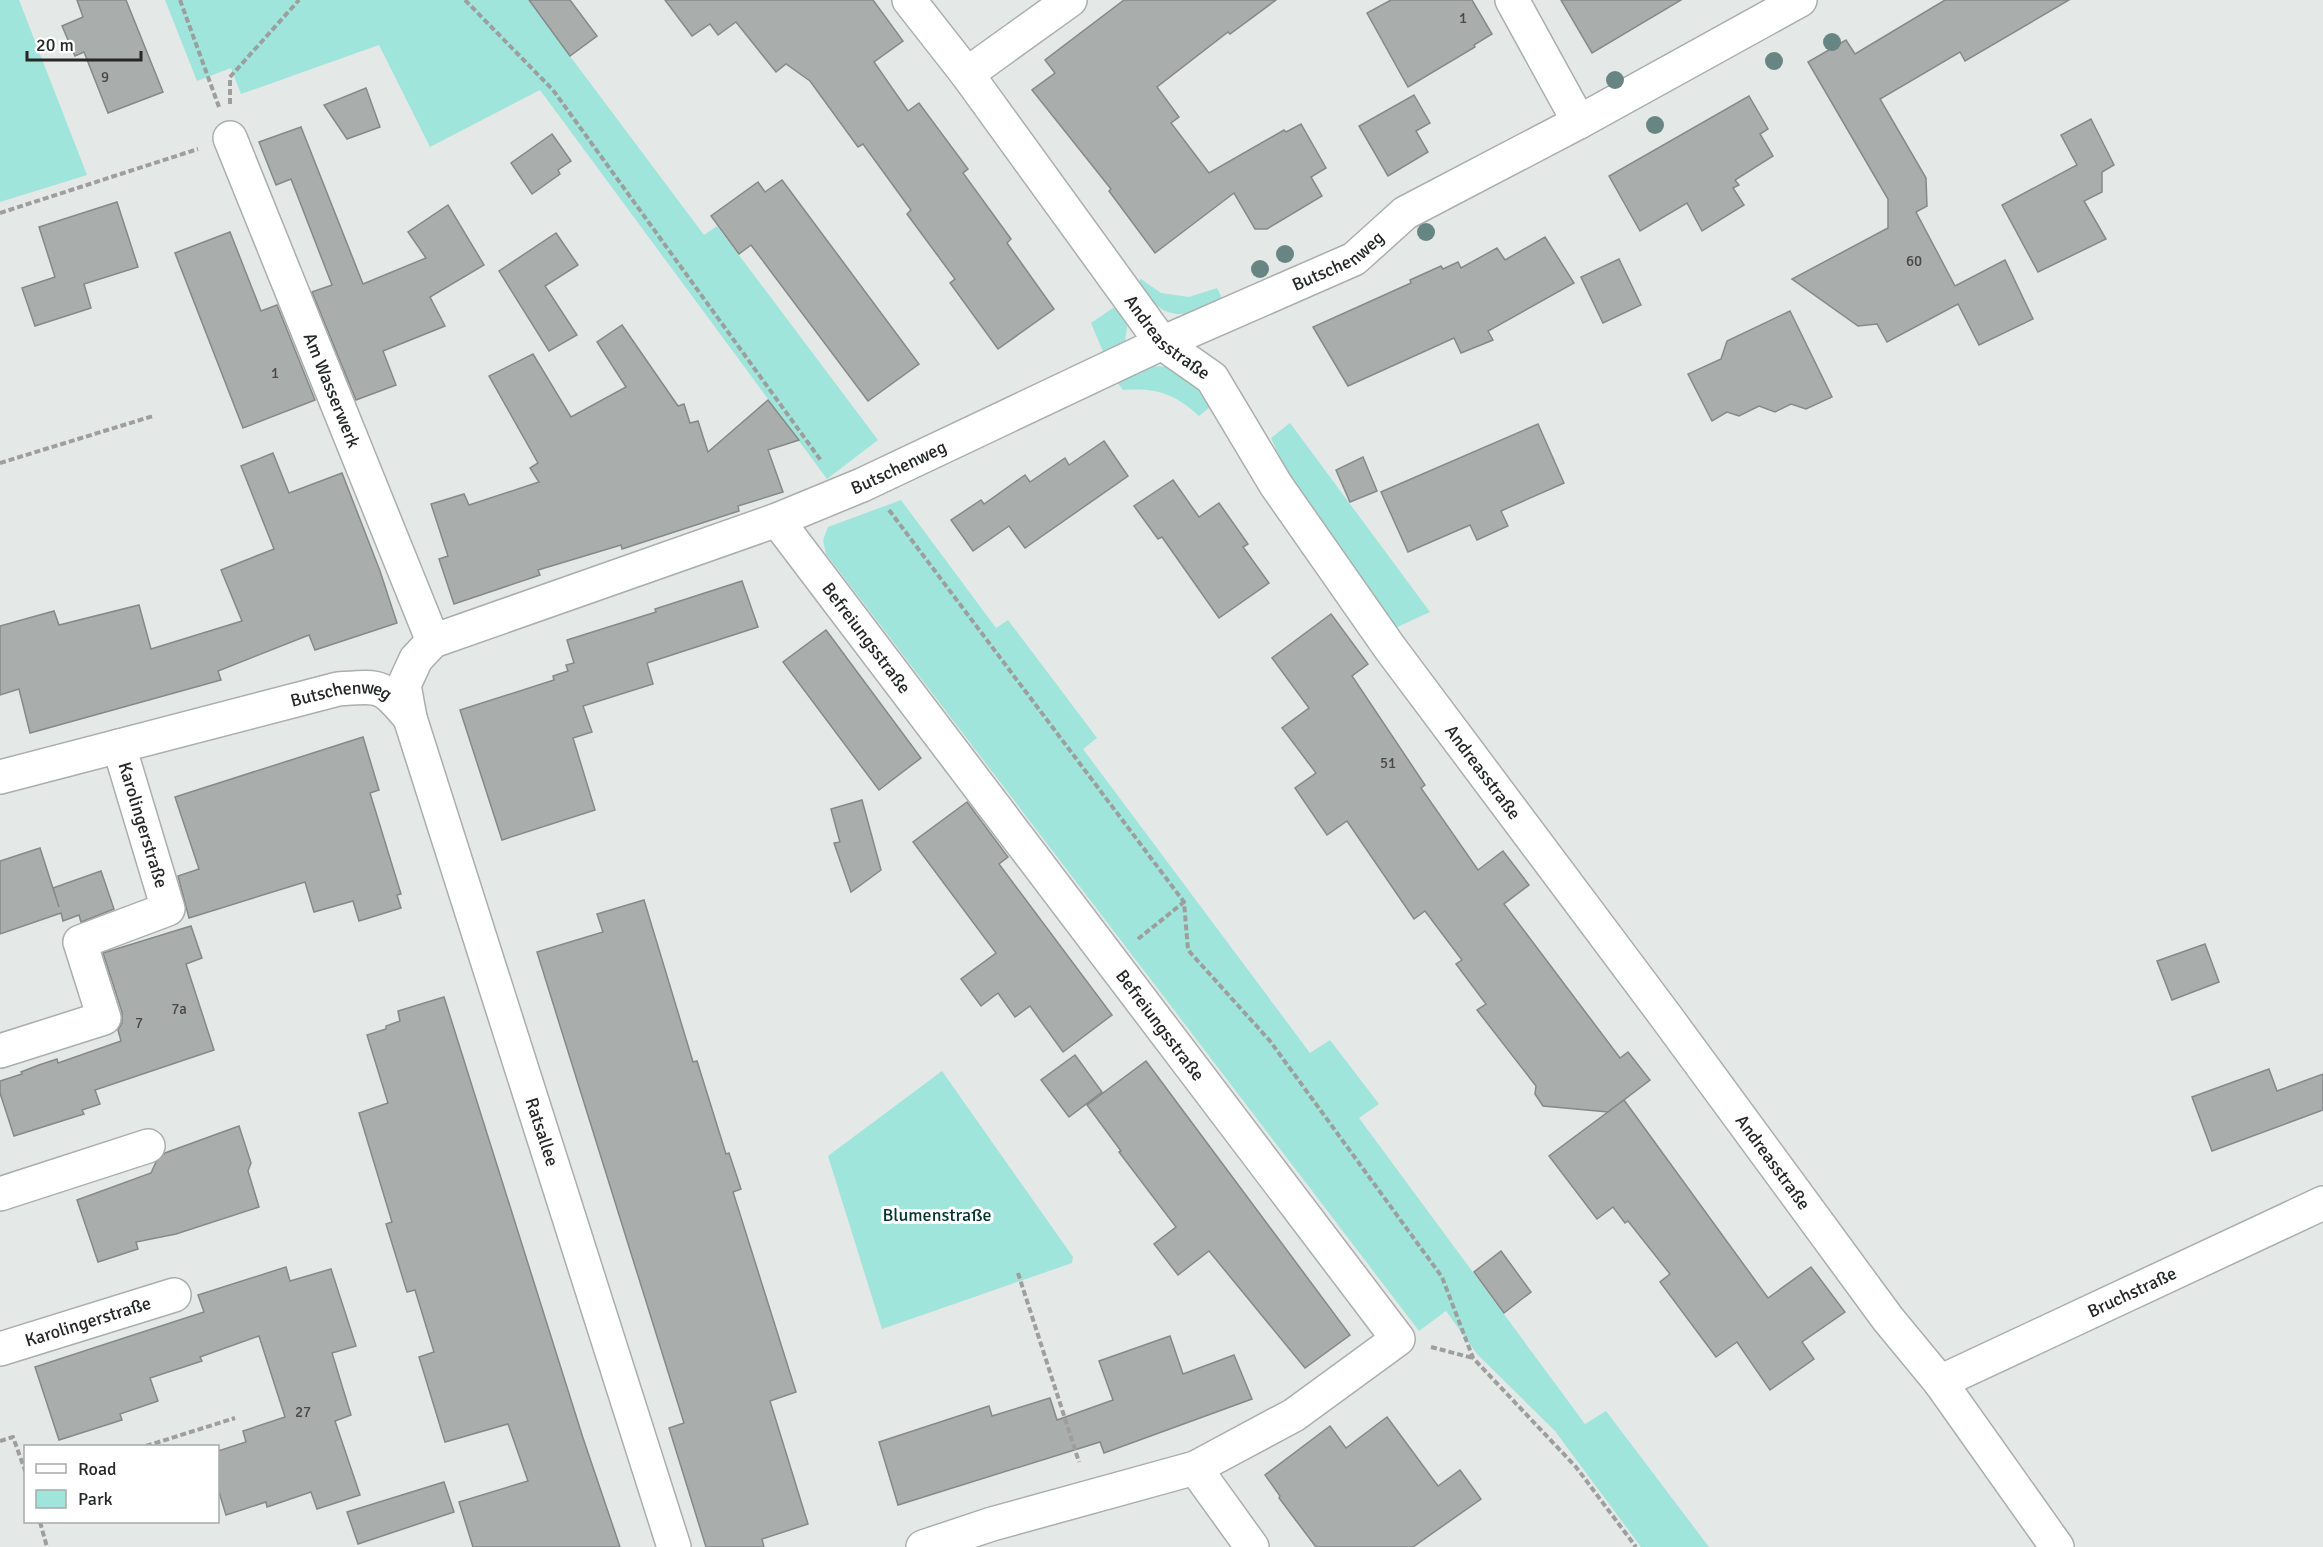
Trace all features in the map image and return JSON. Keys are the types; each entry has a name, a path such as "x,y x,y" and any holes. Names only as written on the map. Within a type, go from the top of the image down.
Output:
{"street":[{"name":"Andreasstraße","path":"909,0 967,74 1162,343 1212,378 1276,485 1390,648 1674,1027 1888,1319 1940,1382 2057,1547"},
{"path":"967,74 1070,0"},
{"path":"1512,0 1579,122"},
{"name":"Butschenweg","path":"410,718 404,685 416,659 433,641 777,520 862,485 1162,343 1354,258 1405,213 1579,122 1800,0"},
{"name":"Am Wasserwerk","path":"230,138 433,641"},
{"name":"Befreiungsstraße","path":"777,520 1398,1339 1294,1415 1195,1468"},
{"name":"Butschenweg","path":"0,777 338,689 370,687 389,693 410,718"},
{"name":"Ratsallee","path":"410,718 674,1547"},
{"name":"Karolingerstraße","path":"0,1051 104,1018 81,942 168,909 119,746"},
{"path":"0,1194 148,1146"},
{"name":"Bruchstraße","path":"1940,1382 2323,1203"},
{"name":"Karolingerstraße","path":"0,1349 174,1295"},
{"path":"923,1547 990,1535 1090,1497 1195,1468 1252,1547"}],"path":[{"path":"180,0 230,138"},
{"path":"230,138 230,77 299,0"},
{"path":"465,0 552,90 829,472 862,485 893,514 1184,902 1188,950 1270,1041 1442,1278 1473,1358 1576,1467 1636,1547"},
{"path":"0,213 230,138"},
{"path":"0,463 153,416"},
{"path":"1112,961 1184,902"},
{"path":"1018,1273 1090,1497"},
{"path":"149,1445 235,1418"},
{"path":"0,1441 13,1437 24,1467"},
{"path":"41,1523 47,1547"}],"green space":[{"path":"0,0 19,0 87,175 0,202"},
{"path":"165,0 528,0 704,235 717,226 878,440 827,479 540,90 430,147 379,45 241,94 231,68 197,81"},
{"path":"1141,279 1161,293 1189,297 1217,288 1223,300 1196,311 1175,314 1157,306 1147,297 1136,284"},
{"path":"1119,304 1128,321 1125,342 1104,354 1091,323"},
{"path":"1153,366 1173,369 1181,373 1193,383 1210,407 1199,416 1173,397 1155,391 1123,390 1117,382"},
{"path":"1290,423 1430,612 1393,629 1292,485 1271,438"},
{"path":"901,500 996,628 1008,620 1097,738 1083,749 1310,1053 1330,1040 1379,1104 1359,1118 1585,1424 1606,1411 1709,1547 1641,1547 1555,1431 1477,1354 1446,1311 1419,1331 826,554 823,540 828,527"},
{"name":"Blumenstraße","path":"942,1071 1073,1257 1072,1263 882,1329 828,1156"}],"building":[{"path":"77,0 126,0 163,92 108,113 84,52 75,56 62,26 83,17"},
{"path":"529,0 570,0 597,36 570,56"},
{"path":"665,0 873,0 903,41 874,62 908,111 919,103 968,169 963,173 1011,239 1007,243 1054,309 998,349 950,283 955,279 907,214 911,210 863,144 858,147 810,81 786,64 776,72 736,22 718,35 710,24 692,36"},
{"path":"1124,0 1276,0 1230,34 1228,32 1157,87 1179,117 1171,123 1209,173 1284,130 1286,132 1301,124 1326,168 1311,177 1322,196 1267,229 1255,229 1234,193 1155,253 1109,191 1111,189 1032,90 1055,73 1045,60"},
{"path":"1391,0 1472,0 1492,34 1474,45 1475,47 1408,87 1367,13"},
{"path":"1561,0 1681,0 1592,53"},
{"path":"1945,0 2069,0 1965,61 1960,52 1880,99 1926,178 1927,206 1916,212 1955,286 2005,260 2033,319 1979,345 1958,304 1887,342 1877,324 1858,326 1792,279 1888,228 1888,199 1808,62 1846,40 1855,54"},
{"path":"366,88 380,127 347,139 324,105"},
{"path":"1414,95 1430,123 1416,131 1428,152 1388,176 1359,126"},
{"path":"1749,96 1768,129 1760,134 1773,156 1735,180 1739,185 1733,188 1744,205 1702,231 1687,203 1640,231 1609,176"},
{"path":"2091,119 2114,165 2102,172 2102,192 2084,201 2106,239 2038,272 2002,205 2077,165 2061,135"},
{"path":"301,127 363,284 426,258 408,232 448,205 484,265 430,297 445,326 383,351 396,385 356,400 312,292 332,285 291,179 276,185 259,142"},
{"path":"552,134 571,161 558,170 560,174 532,194 511,163"},
{"path":"782,180 919,364 868,401 751,245 739,254 711,216 758,182 765,192"},
{"path":"117,202 138,267 84,284 91,308 35,326 22,288 55,277 39,227"},
{"path":"230,232 261,311 277,305 315,400 243,428 175,253"},
{"path":"556,233 578,265 545,286 577,335 549,351 499,271"},
{"path":"1545,237 1574,283 1488,331 1493,340 1461,353 1454,338 1348,386 1313,327 1411,283 1410,280 1441,266 1443,269 1458,262 1461,268 1497,248 1505,260"},
{"path":"1619,259 1641,305 1603,323 1581,277"},
{"path":"1790,311 1832,397 1806,409 1791,404 1775,412 1759,406 1739,416 1727,412 1712,421 1688,374 1721,359 1727,341"},
{"path":"622,325 678,406 684,404 690,423 698,421 708,452 768,400 799,440 768,450 783,492 738,506 739,511 622,549 621,545 538,570 540,575 454,604 439,559 448,556 431,504 464,494 469,505 539,482 530,468 538,463 489,376 533,354 571,417 626,387 597,342"},
{"path":"1538,424 1564,483 1501,511 1508,526 1477,540 1470,525 1408,552 1381,492"},
{"path":"1104,441 1128,476 1025,548 1009,526 973,551 951,520 981,500 984,504 1025,475 1030,482 1065,458 1069,465"},
{"path":"273,453 289,493 342,473 380,571 397,623 315,650 309,635 218,671 221,680 30,733 19,689 0,695 0,626 54,611 59,625 139,605 151,649 242,621 221,570 274,549 241,466"},
{"path":"1363,457 1377,491 1350,502 1336,470"},
{"path":"1173,480 1199,517 1219,503 1248,544 1243,547 1269,583 1219,618 1162,537 1158,539 1134,506"},
{"path":"742,581 758,627 647,663 653,684 583,706 592,732 573,738 595,810 502,840 460,710 554,680 553,676 568,671 566,665 574,663 567,640 656,612 655,609"},
{"path":"1331,614 1368,664 1352,676 1425,785 1421,788 1478,870 1503,851 1529,885 1504,904 1620,1058 1628,1052 1650,1080 1608,1112 1543,1106 1535,1094 1536,1086 1477,1010 1486,1004 1456,964 1462,960 1425,911 1414,919 1347,821 1327,835 1295,788 1316,773 1282,728 1309,708 1272,658"},
{"path":"826,630 921,758 879,790 783,662"},
{"path":"363,737 379,790 370,793 401,894 397,895 401,908 359,921 353,901 314,912 305,882 189,918 178,876 199,869 175,797"},
{"path":"862,800 881,870 851,892 834,843 840,842 831,809"},
{"path":"967,802 1008,857 999,864 1112,1015 1063,1052 1030,1006 1015,1017 998,993 981,1006 961,979 996,953 913,842"},
{"path":"40,848 59,907 53,888 101,871 114,909 81,922 79,915 63,921 61,913 0,934 0,861"},
{"path":"644,900 693,1062 697,1061 726,1154 729,1153 741,1189 733,1192 796,1392 770,1401 808,1524 762,1539 764,1547 706,1547 669,1428 684,1423 537,952 603,932 597,914"},
{"path":"191,926 202,958 186,964 214,1050 95,1090 100,1104 82,1110 84,1114 14,1136 0,1093 0,1081 57,1059 58,1063 121,1041 118,1030 122,1023 122,1012 103,953"},
{"path":"2205,944 2219,982 2172,1000 2157,961"},
{"path":"444,997 583,1438 620,1547 473,1547 459,1502 528,1481 508,1424 445,1442 419,1357 434,1352 415,1290 407,1292 386,1224 392,1222 359,1113 388,1103 367,1035 386,1029 386,1026 400,1021 398,1011"},
{"path":"1075,1055 1102,1092 1069,1117 1041,1080"},
{"path":"1146,1061 1350,1335 1305,1368 1209,1251 1178,1275 1154,1244 1176,1227 1119,1152 1121,1151 1087,1105"},
{"path":"2269,1069 2277,1091 2323,1074 2323,1110 2212,1151 2192,1097"},
{"path":"1624,1100 1768,1298 1811,1267 1845,1312 1802,1342 1814,1359 1770,1390 1737,1342 1716,1357 1660,1282 1670,1274 1628,1221 1625,1223 1613,1207 1597,1219 1549,1156"},
{"path":"239,1126 251,1163 248,1171 259,1207 176,1234 136,1242 138,1249 98,1262 77,1200 151,1173 156,1162 165,1153"},
{"path":"1501,1251 1531,1292 1504,1313 1474,1272"},
{"path":"286,1267 290,1281 331,1269 356,1346 332,1353 351,1415 335,1421 360,1495 317,1509 311,1492 267,1507 266,1502 226,1515 219,1492 219,1451 246,1442 243,1431 285,1417 259,1336 200,1357 202,1361 150,1378 158,1401 120,1414 122,1420 59,1440 35,1367 204,1312 198,1295"},
{"path":"1170,1336 1183,1374 1234,1355 1252,1399 1104,1453 1100,1442 898,1505 879,1442 989,1406 992,1416 1050,1398 1057,1420 1113,1400 1099,1361"},
{"path":"1387,1417 1438,1486 1460,1470 1481,1499 1413,1547 1316,1547 1279,1498 1280,1496 1265,1475 1330,1426 1346,1448"},
{"path":"444,1482 454,1512 358,1544 347,1512"}]}
